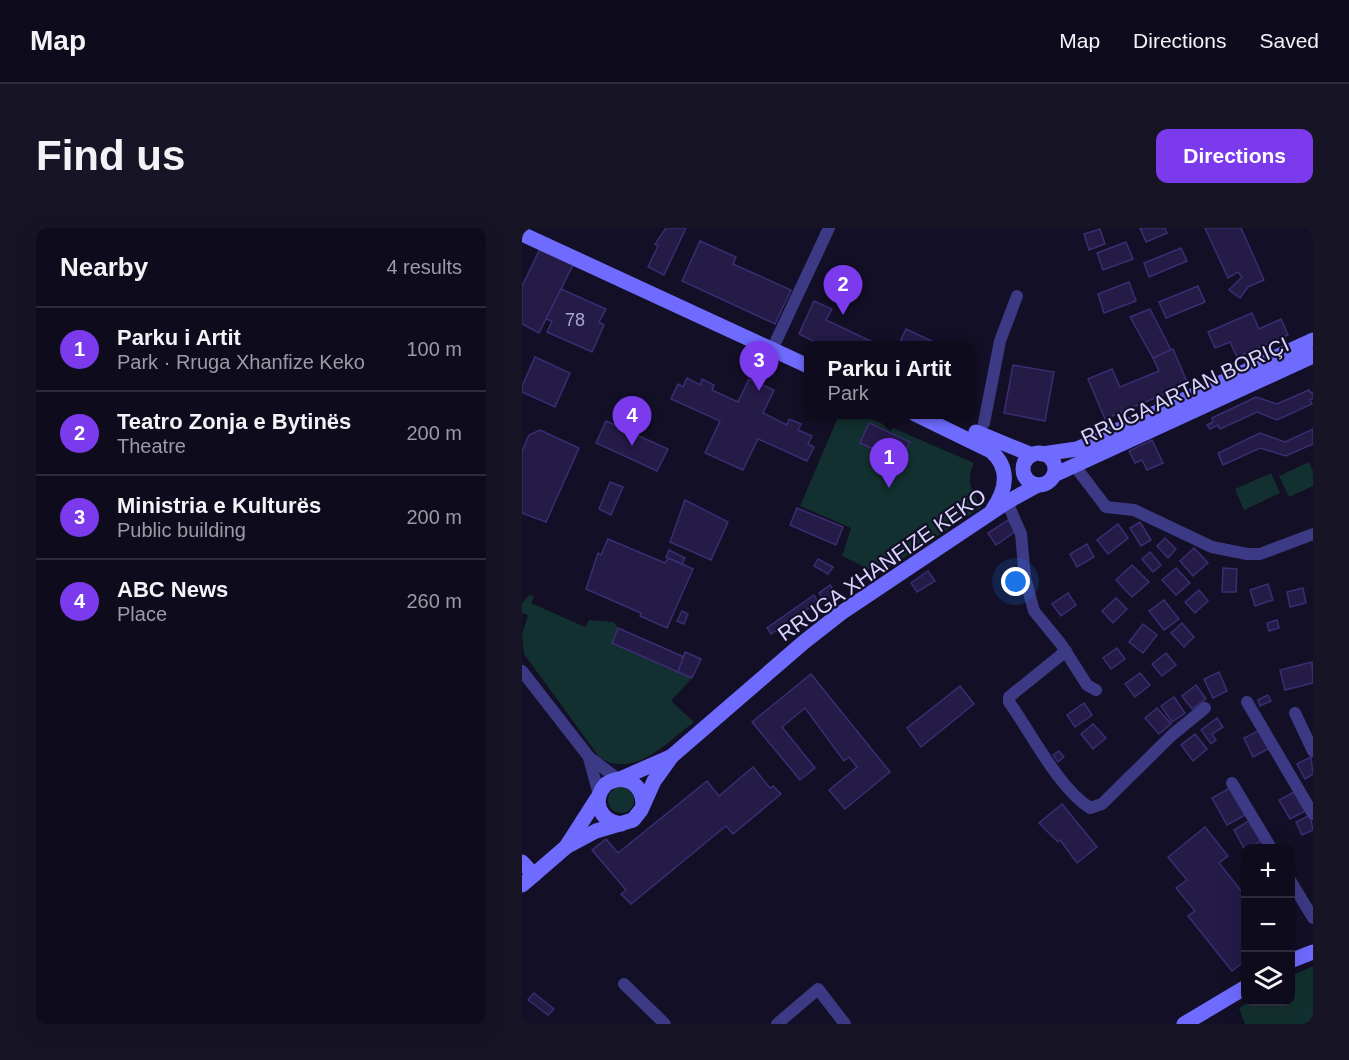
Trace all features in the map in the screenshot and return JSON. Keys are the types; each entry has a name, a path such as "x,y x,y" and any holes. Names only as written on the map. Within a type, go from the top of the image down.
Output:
{"main road":[{"path":"533,228 804,353"},
{"path":"522,234 804,364"},
{"name":"RRUGA ARTAN BORIÇI","path":"1031,462 1070,451 1105,436 1313,340"},
{"name":"RRUGA ARTAN BORIÇI","path":"1038,485 1045,484 1054,475 1074,465 1313,356"},
{"path":"926,419 992,450 1031,462 1054,463 1054,475"},
{"path":"948,419 1031,462"},
{"path":"990,514 1003,492 1005,477 1002,465 992,450"},
{"path":"1031,462 1032,483 1038,485"},
{"path":"1007,502 1031,462"},
{"name":"RRUGA XHANFIZE KEKO","path":"643,804 654,781 672,756 825,624 1007,502 1038,485"},
{"name":"RRUGA XHANFIZE KEKO","path":"619,779 672,756"},
{"path":"522,862 528,880 566,847 586,820 606,784 619,779 637,786 643,804 633,820 596,831 566,847"},
{"path":"598,796 603,816 621,824"},
{"path":"1295,959 1313,952"},
{"path":"1184,1024 1241,989"}],"street":[{"path":"776,341 829,228"},
{"path":"984,423 1000,341 1017,296"},
{"path":"1074,465 1106,507 1148,514 1212,547 1254,555 1313,534"},
{"path":"1007,502 1021,534 1025,578 1034,611 1066,651 1087,685 1096,690"},
{"path":"1066,651 1008,697 1009,702 1057,772 1082,802 1090,808 1102,804 1137,768 1152,758 1172,735 1205,708"},
{"path":"522,671 589,757 619,779"},
{"path":"1247,702 1313,814"},
{"path":"1295,713 1313,751"},
{"path":"589,757 595,774 598,796"},
{"path":"1232,783 1268,844"},
{"path":"1295,888 1313,918"},
{"path":"624,984 665,1024"},
{"path":"777,1024 818,989 845,1024"}],"green space":[{"path":"837,419 872,419 974,463 970,481 975,497 982,507 879,574 842,556 851,528 800,506"},
{"path":"1309,462 1313,471 1313,486 1289,497 1279,476"},
{"path":"1271,473 1280,493 1244,510 1235,489"},
{"path":"529,595 534,596 531,603 585,627 589,620 614,622 618,628 612,643 692,678 671,701 694,722 662,748 638,761 626,764 613,763 600,758 524,654 522,634 528,615 522,613 522,604"},
{"path":"621,787 630,791 634,800 630,809 621,813 612,809 608,800 612,791"},
{"path":"1313,966 1313,1024 1245,1024 1239,1008 1242,1006 1295,1006 1295,974"}],"building":[{"path":"666,228 686,228 664,275 648,267 658,246 655,244"},
{"path":"1140,228 1165,228 1167,233 1146,242"},
{"path":"1205,228 1241,228 1264,280 1248,287 1240,298 1229,290 1242,277 1238,272 1228,278"},
{"path":"1100,229 1105,244 1089,250 1084,234"},
{"path":"700,241 736,257 733,264 791,290 775,324 682,281"},
{"path":"1126,242 1133,259 1103,270 1097,253"},
{"path":"541,247 574,263 539,333 522,324 522,286"},
{"path":"1181,248 1187,261 1149,277 1144,263"},
{"path":"1129,282 1136,301 1104,313 1098,294"},
{"path":"1198,286 1205,302 1166,318 1159,302"},
{"path":"561,289 606,309 599,322 604,325 592,352 547,332 552,321 546,319"},
{"path":"814,301 832,309 826,320 870,341 813,341 799,334"},
{"path":"1150,309 1171,350 1153,358 1130,317"},
{"path":"1252,313 1259,329 1281,319 1288,335 1237,357 1230,342 1215,348 1208,332"},
{"path":"906,329 932,341 900,341"},
{"path":"1173,349 1188,384 1105,419 1088,379 1112,369 1120,387 1159,371 1153,358"},
{"path":"535,357 570,373 555,407 522,392 522,386"},
{"path":"1013,365 1054,372 1045,421 1004,413"},
{"path":"687,378 700,385 702,379 714,385 712,390 738,402 749,379 774,390 763,413 787,425 789,419 801,424 798,430 812,436 808,444 814,447 807,461 758,439 743,470 705,453 720,421 671,399 678,384 683,387"},
{"path":"1309,390 1313,392 1313,398 1310,400 1312,404 1277,420 1257,412 1220,429 1218,425 1210,429 1207,425 1213,422 1212,418 1256,397 1277,404"},
{"path":"606,421 668,449 657,471 596,443"},
{"path":"869,423 910,442 901,461 860,443"},
{"path":"1313,429 1313,444 1286,456 1260,448 1223,465 1218,453 1260,433 1285,442"},
{"path":"540,430 579,448 546,522 522,513 522,451 529,435"},
{"path":"1152,440 1163,463 1147,470 1142,460 1135,463 1129,451"},
{"path":"610,482 623,487 611,515 599,509"},
{"path":"685,500 728,522 711,560 670,542"},
{"path":"797,508 843,527 836,545 790,525"},
{"path":"1008,520 1016,531 996,545 988,533"},
{"path":"1140,522 1151,540 1141,546 1130,528"},
{"path":"1118,524 1128,538 1108,554 1097,540"},
{"path":"1165,538 1176,549 1168,558 1157,546"},
{"path":"608,539 665,563 668,558 693,569 667,628 640,616 641,613 586,589 598,553 601,555"},
{"path":"1087,544 1094,557 1077,567 1070,554"},
{"path":"1194,548 1208,563 1193,576 1180,561"},
{"path":"669,550 685,558 682,564 666,557"},
{"path":"1150,552 1161,565 1153,572 1142,559"},
{"path":"818,559 833,567 828,574 814,566"},
{"path":"1132,565 1149,582 1132,597 1116,580"},
{"path":"1176,568 1190,583 1176,595 1162,580"},
{"path":"1223,568 1237,569 1236,592 1222,592"},
{"path":"928,571 935,581 917,592 911,583"},
{"path":"1268,584 1273,600 1255,606 1250,590"},
{"path":"830,585 838,596 827,603 819,593"},
{"path":"1303,588 1306,603 1290,607 1287,592"},
{"path":"1199,590 1208,601 1195,613 1185,602"},
{"path":"1068,593 1076,605 1061,616 1052,604"},
{"path":"814,595 818,602 771,634 767,628"},
{"path":"1116,598 1127,609 1113,623 1102,611"},
{"path":"1164,600 1179,619 1164,630 1149,611"},
{"path":"682,611 688,614 684,624 677,621"},
{"path":"1277,620 1279,628 1269,631 1267,623"},
{"path":"1182,623 1194,637 1184,647 1171,633"},
{"path":"1143,624 1157,635 1143,653 1129,642"},
{"path":"618,628 684,657 678,672 612,643"},
{"path":"1117,648 1125,659 1111,669 1103,658"},
{"path":"685,652 701,659 692,678 678,672"},
{"path":"1166,653 1176,665 1162,676 1152,664"},
{"path":"1312,662 1313,683 1285,690 1280,670"},
{"path":"1219,672 1227,691 1213,698 1204,679"},
{"path":"1140,673 1150,685 1135,697 1125,684"},
{"path":"811,674 890,772 845,809 829,790 857,767 849,757 844,761 805,708 782,727 815,768 800,780 752,722"},
{"path":"1196,685 1206,699 1192,709 1182,696"},
{"path":"960,686 974,704 921,747 907,728"},
{"path":"1268,695 1271,701 1260,706 1258,700"},
{"path":"1174,697 1185,713 1172,722 1161,706"},
{"path":"1084,703 1092,715 1075,727 1067,715"},
{"path":"1157,708 1171,724 1159,734 1145,718"},
{"path":"1217,718 1223,727 1212,734 1216,740 1211,744 1201,730"},
{"path":"1093,724 1106,738 1093,749 1081,734"},
{"path":"1260,730 1270,748 1253,757 1244,738"},
{"path":"1195,734 1207,749 1193,761 1181,745"},
{"path":"1059,751 1064,757 1058,762 1053,755"},
{"path":"1311,757 1313,774 1305,779 1297,764"},
{"path":"753,767 770,788 773,786 781,794 733,834 726,826 631,904 621,894 626,890 592,850 606,839 618,853 707,781 719,796"},
{"path":"1230,788 1247,814 1227,825 1212,798"},
{"path":"1296,791 1307,810 1290,819 1279,800"},
{"path":"1062,804 1097,847 1077,863 1060,840 1058,842 1039,823"},
{"path":"1310,815 1313,830 1302,835 1296,822"},
{"path":"1250,820 1262,841 1256,844 1242,844 1234,830"},
{"path":"1205,827 1228,856 1219,863 1241,891 1241,964 1232,971 1188,916 1195,911 1176,888 1187,880 1168,857"},
{"path":"534,993 554,1009 548,1015 528,1000"}],"place":[{"name":"Teatro Zonja e Bytinës","path":"843,315"},
{"name":"Ministria e Kulturës","path":"759,391"},
{"name":"ABC News","path":"632,446"},
{"name":"Parku i Artit","path":"889,488"}]}
